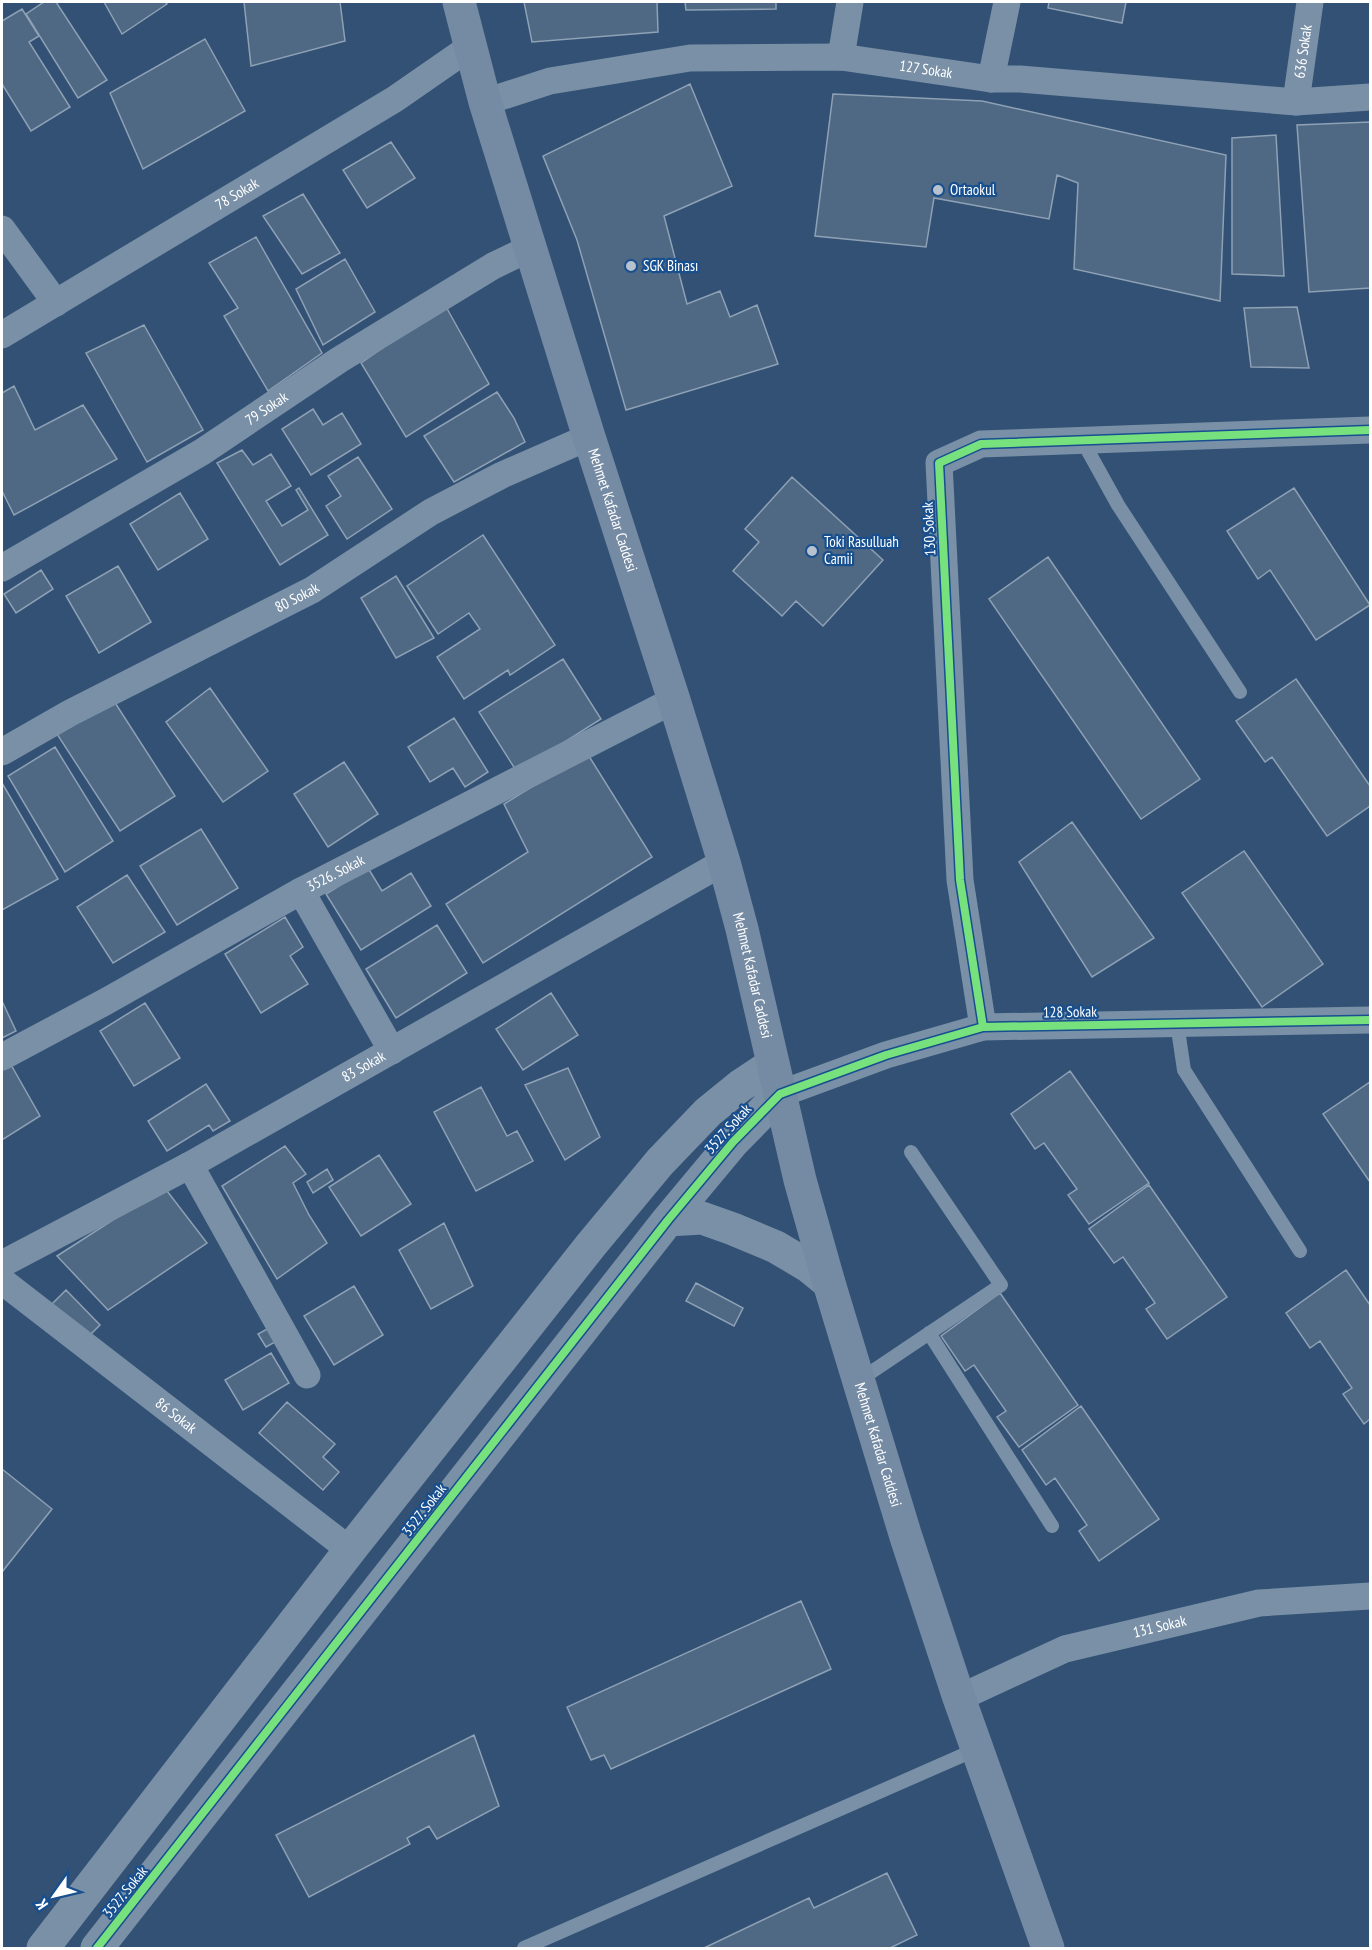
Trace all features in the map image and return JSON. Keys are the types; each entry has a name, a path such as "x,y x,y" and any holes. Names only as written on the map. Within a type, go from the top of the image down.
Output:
{"main road":[{"name":"Mehmet Kafadar Caddesi","path":"459,2 485,102 724,862 742,929 800,1180 858,1381 959,1698 1048,1948"}],"street":[{"path":"841,57 850,2"},
{"path":"991,79 1006,2"},
{"name":"636 Sokak","path":"1296,102 1310,2"},
{"name":"78 Sokak","path":"2,335 395,99 470,47"},
{"name":"127 Sokak","path":"485,102 550,81 690,58 841,57 991,79 1020,79 1296,102 1371,97"},
{"path":"2,230 56,303"},
{"name":"79 Sokak","path":"2,568 202,452 339,360 493,266 530,248"},
{"name":"130 Sokak","path":"983,1027 960,880 939,463 981,444 1371,430"},
{"name":"80 Sokak","path":"2,752 70,713 312,590 431,512 501,475 589,437"},
{"name":"3526. Sokak","path":"2,1057 105,1002 301,891 674,700"},
{"name":"83 Sokak","path":"2,1264 190,1166 724,862"},
{"path":"301,891 392,1051"},
{"name":"128 Sokak","path":"777,1079 886,1055 983,1027 1371,1020"},
{"name":"3527. Sokak","path":"97,1948 668,1220 733,1142 777,1079"},
{"name":"3527. Sokak","path":"43,1948 350,1550 591,1245 660,1162 708,1112 740,1086 777,1079"},
{"path":"190,1166 307,1375"},
{"path":"668,1220 702,1218 733,1229 776,1247 829,1282"},
{"name":"86 Sokak","path":"2,1281 350,1550"},
{"path":"350,1550 387,1579"},
{"name":"131 Sokak","path":"959,1698 1065,1649 1259,1603 1371,1596"}],"lane":[{"path":"1082,440 1118,506 1240,692"},
{"path":"1177,1023 1184,1070 1300,1251"},
{"path":"858,1381 1001,1285 911,1152"},
{"path":"929,1333 1052,1526"},
{"path":"525,1948 977,1749"}],"building":[{"path":"44,2 56,2 107,80 78,98 26,14"},
{"path":"104,2 165,2 167,4 122,34"},
{"path":"244,2 340,2 345,41 251,66"},
{"path":"524,2 657,2 658,32 532,42"},
{"path":"685,2 776,2 776,9 686,10"},
{"path":"1049,2 1126,2 1122,23 1048,8"},
{"path":"22,9 39,36 29,42 70,107 31,131 2,84 2,21"},
{"path":"205,39 245,111 143,169 110,93"},
{"name":"SGK Binası","path":"690,84 732,186 664,216 687,304 720,291 730,317 757,305 778,364 626,410 577,240 543,156"},
{"name":"Ortaokul","path":"833,94 982,101 1226,155 1220,301 1074,269 1078,183 1057,175 1049,219 934,198 926,247 815,236"},
{"path":"1370,122 1370,288 1309,292 1297,125"},
{"path":"1276,135 1284,276 1232,274 1232,138"},
{"path":"391,142 415,178 367,208 343,170"},
{"path":"303,194 340,253 302,274 263,216"},
{"path":"256,237 322,353 268,391 224,316 238,308 209,263"},
{"path":"345,259 375,312 323,345 296,289"},
{"path":"445,305 489,384 406,437 361,363"},
{"path":"1297,307 1309,368 1251,367 1244,308"},
{"path":"144,325 203,430 147,462 86,353"},
{"path":"14,386 35,430 83,405 117,459 14,515 2,491 2,393"},
{"path":"497,392 514,418 525,442 454,482 424,436"},
{"path":"313,409 323,425 342,413 361,444 311,475 282,429"},
{"path":"242,450 253,465 271,454 291,486 266,501 282,526 308,510 296,490 299,488 328,535 280,565 217,463"},
{"path":"358,457 392,509 347,539 326,506 341,496 328,476"},
{"name":"Toki Rasulluah Camii","path":"792,477 883,560 823,626 796,601 782,616 733,571 759,542 745,529"},
{"path":"1294,488 1370,605 1316,640 1270,570 1258,579 1227,531"},
{"path":"180,493 208,539 158,570 130,524"},
{"path":"483,535 555,645 510,675 508,670 464,699 437,657 480,629 469,613 438,634 407,586"},
{"path":"1048,557 1200,779 1141,819 989,599"},
{"path":"118,566 151,622 99,653 66,596"},
{"path":"41,570 53,589 16,613 4,594"},
{"path":"396,576 434,638 396,658 361,598"},
{"path":"563,659 601,719 517,772 479,712"},
{"path":"1296,679 1370,786 1370,806 1327,836 1272,757 1265,762 1236,721"},
{"path":"210,688 268,771 223,802 166,722"},
{"path":"112,698 175,796 120,831 57,734"},
{"path":"454,718 488,772 465,787 453,768 430,782 408,747"},
{"path":"55,747 113,841 65,872 8,776"},
{"path":"587,753 652,857 483,963 446,904 528,852 504,804"},
{"path":"344,762 378,814 328,847 294,794"},
{"path":"2,783 58,879 2,910"},
{"path":"1072,822 1154,938 1092,977 1019,862"},
{"path":"201,829 238,888 177,925 140,866"},
{"path":"1244,851 1323,964 1262,1007 1182,893"},
{"path":"368,868 382,891 411,873 431,906 361,950 326,894"},
{"path":"127,875 165,932 113,963 77,907"},
{"path":"285,917 303,947 290,956 308,984 261,1013 225,954"},
{"path":"437,925 467,973 396,1018 366,969"},
{"path":"551,993 578,1035 523,1070 496,1029"},
{"path":"2,1001 16,1031 2,1038"},
{"path":"145,1003 180,1058 134,1086 100,1031"},
{"path":"10,1063 40,1116 2,1140 2,1069"},
{"path":"568,1068 600,1137 565,1160 525,1085"},
{"path":"1070,1071 1149,1183 1089,1224 1068,1195 1077,1189 1044,1143 1035,1149 1011,1114"},
{"path":"1370,1082 1370,1182 1323,1114"},
{"path":"206,1084 230,1121 213,1131 209,1125 167,1151 148,1121"},
{"path":"481,1087 507,1136 517,1131 533,1161 476,1191 434,1112"},
{"path":"285,1146 306,1174 293,1183 309,1215 327,1243 277,1279 222,1186"},
{"path":"379,1155 411,1204 361,1236 329,1187"},
{"path":"327,1169 333,1180 313,1193 307,1182"},
{"path":"1149,1185 1227,1297 1167,1339 1146,1309 1155,1303 1123,1257 1114,1263 1089,1229"},
{"path":"164,1187 207,1243 108,1310 57,1256"},
{"path":"444,1223 473,1286 431,1309 399,1250"},
{"path":"1346,1270 1370,1305 1370,1419 1364,1424 1343,1394 1352,1388 1320,1341 1310,1348 1286,1313"},
{"path":"696,1283 743,1308 734,1326 686,1301"},
{"path":"354,1286 383,1335 334,1365 304,1316"},
{"path":"66,1290 100,1325 86,1339 52,1304"},
{"path":"1000,1293 1078,1405 1019,1447 997,1417 1006,1411 974,1365 965,1371 941,1336"},
{"path":"278,1323 284,1337 266,1347 258,1334"},
{"path":"271,1353 289,1383 243,1410 225,1380"},
{"path":"287,1402 335,1444 323,1457 339,1472 323,1490 259,1433"},
{"path":"1081,1406 1159,1519 1099,1561 1079,1531 1087,1525 1055,1478 1046,1485 1022,1450"},
{"path":"2,1469 52,1509 2,1572"},
{"path":"801,1601 831,1669 611,1769 604,1755 591,1760 567,1707"},
{"path":"474,1735 499,1806 437,1839 429,1826 407,1838 410,1844 309,1897 276,1835"},
{"path":"887,1873 917,1935 890,1948 704,1948 809,1898 814,1908"}],"cycle path":[{"path":"983,1027 960,880 939,463 981,444 1370,430"},
{"path":"97,1948 668,1220 733,1142 780,1094 886,1055 983,1027 1370,1020"}],"place":[{"name":"Ortaokul","path":"938,190"},
{"name":"SGK Binası","path":"631,266"},
{"name":"Toki Rasulluah Camii","path":"812,551"}]}
